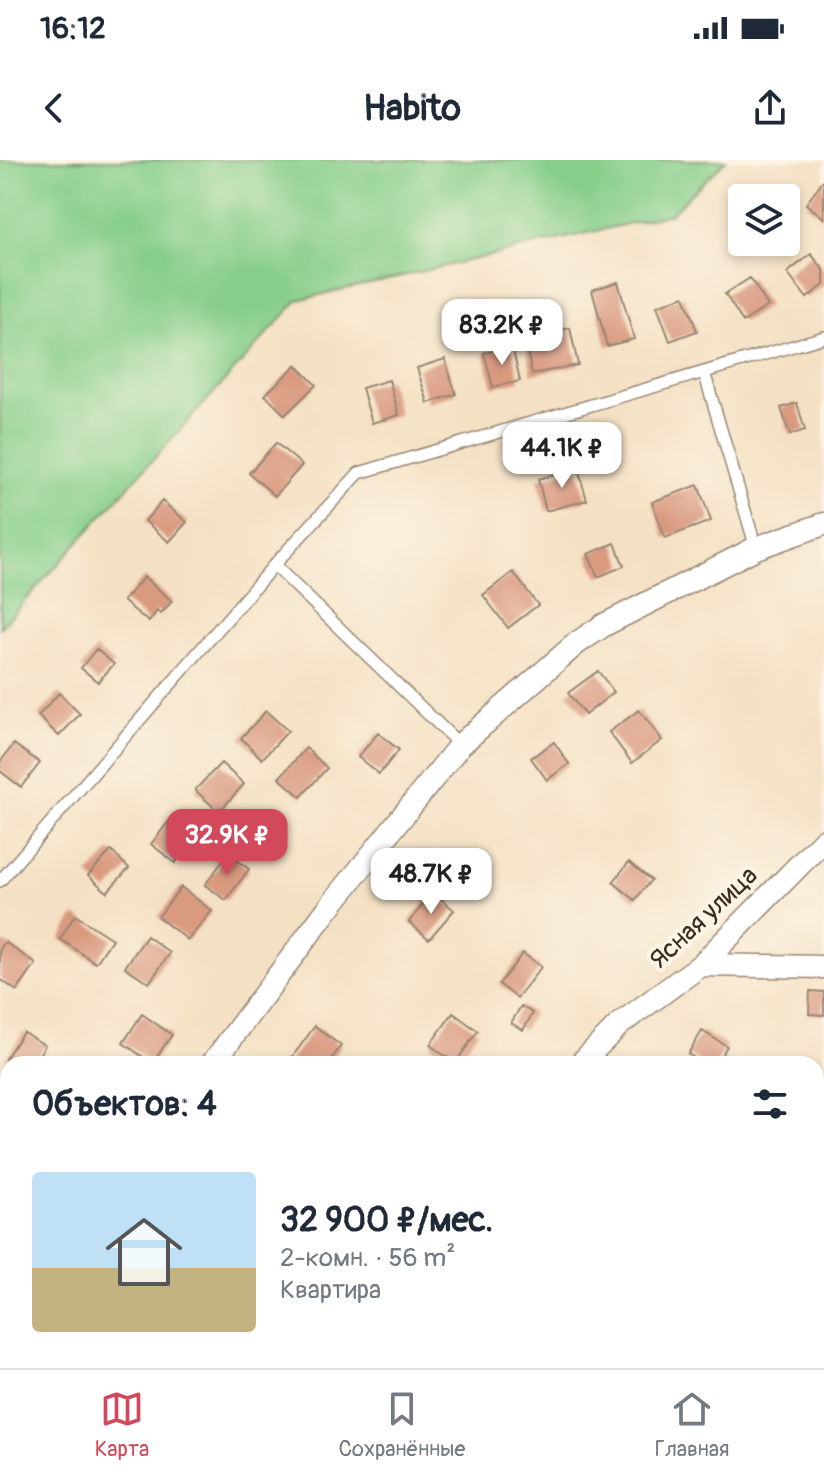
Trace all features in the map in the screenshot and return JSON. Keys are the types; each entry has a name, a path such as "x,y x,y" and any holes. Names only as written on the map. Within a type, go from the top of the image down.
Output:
{"street":[{"path":"218,1056 337,898 460,745 577,643 604,625 756,548 824,524"},
{"name":"Ясная улица","path":"588,1056 620,1024 701,965 824,840"},
{"path":"701,965 824,967"}],"lane":[{"path":"0,881 274,565 359,473 824,337"},
{"path":"704,372 756,548"},
{"path":"274,565 460,745"}],"green space":[{"path":"0,160 726,160 670,214 298,300 0,628"}],"building":[{"path":"824,179 824,218 806,204"},
{"path":"811,254 824,270 824,285 807,298 787,273"},
{"path":"750,278 768,306 743,322 725,294"},
{"path":"618,282 634,339 607,346 592,290"},
{"path":"684,296 697,331 670,341 657,306"},
{"path":"570,328 578,365 532,374 524,338"},
{"path":"512,346 520,381 493,387 484,353"},
{"path":"445,359 456,394 428,403 417,368"},
{"path":"296,365 316,385 285,415 265,395"},
{"path":"389,380 399,415 372,423 362,388"},
{"path":"797,403 805,430 790,435 781,408"},
{"path":"276,443 302,465 275,496 249,473"},
{"path":"578,469 587,500 546,511 538,479"},
{"path":"698,485 711,521 665,538 652,502"},
{"path":"162,501 187,522 169,542 145,521"},
{"path":"615,543 624,566 598,577 588,554"},
{"path":"513,572 538,605 508,628 483,595"},
{"path":"144,577 172,601 161,614 157,611 149,622 123,601"},
{"path":"96,649 114,664 98,682 81,668"},
{"path":"598,671 614,692 585,715 568,693"},
{"path":"59,693 80,714 59,736 38,716"},
{"path":"639,710 662,740 632,763 609,732"},
{"path":"266,711 288,731 262,759 241,738"},
{"path":"378,733 399,750 379,774 358,757"},
{"path":"554,742 569,764 547,780 531,758"},
{"path":"14,744 40,763 21,787 0,771 0,762"},
{"path":"306,748 327,768 301,797 279,778"},
{"path":"221,763 244,784 219,812 195,790"},
{"path":"170,820 194,838 175,863 151,844"},
{"path":"111,851 129,868 107,892 88,875"},
{"path":"228,854 249,869 226,900 205,885"},
{"path":"629,862 651,880 635,900 613,882"},
{"path":"181,887 212,911 188,940 158,917"},
{"path":"433,892 454,910 429,939 409,922"},
{"path":"75,915 112,939 96,963 60,939"},
{"path":"147,936 170,953 149,983 125,967"},
{"path":"5,942 36,964 17,991 0,979 0,949"},
{"path":"523,953 541,967 517,998 499,984"},
{"path":"810,991 824,992 824,1015 809,1014"},
{"path":"521,1006 533,1013 523,1030 511,1023"},
{"path":"453,1013 478,1031 460,1056 445,1056 430,1045"},
{"path":"142,1014 172,1035 157,1056 142,1056 123,1043"},
{"path":"315,1026 341,1046 334,1056 293,1056"},
{"path":"702,1031 727,1046 721,1056 688,1054"},
{"path":"23,1032 45,1045 39,1056 7,1056"}]}
